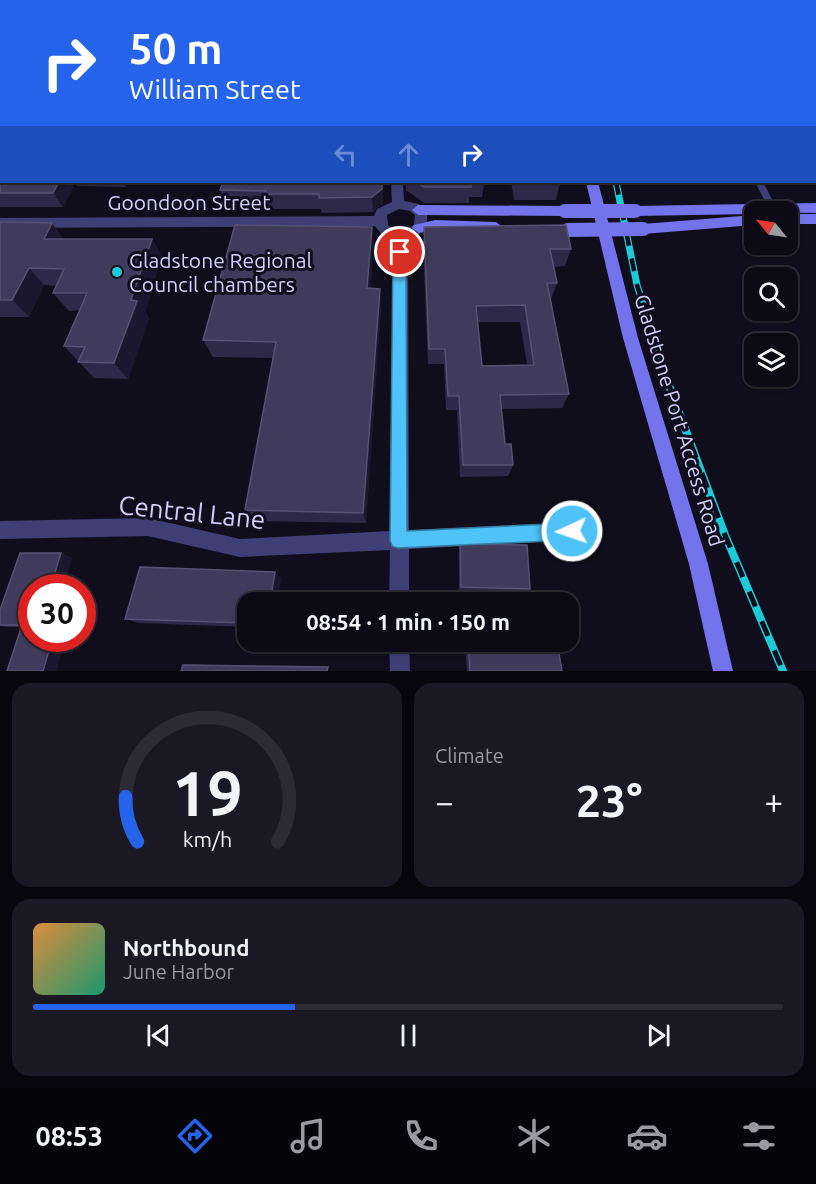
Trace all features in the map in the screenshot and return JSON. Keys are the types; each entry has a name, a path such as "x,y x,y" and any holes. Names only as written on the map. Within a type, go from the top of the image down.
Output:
{"street":[{"path":"397,183 398,204"},
{"name":"Gladstone Port Access Road","path":"592,183 642,378 699,561 723,671"},
{"path":"512,228 435,225 419,228 401,236 388,233 379,221 386,208 398,204 409,205 418,210 635,211 744,208"},
{"path":"798,208 816,208"},
{"path":"418,210 422,219 419,228"},
{"path":"798,219 816,219"},
{"name":"Goondoon Street","path":"0,223 379,221"},
{"path":"562,230 644,229 744,221"},
{"path":"399,592 401,236"},
{"name":"Central Lane","path":"0,530 148,527 240,548 593,530"},
{"path":"399,652 400,671"}],"lane":[{"path":"760,183 769,201"}],"building":[{"path":"0,183 58,183 53,193 0,193"},
{"path":"223,183 382,183 382,189 372,197 319,198 319,194 265,194 266,191 220,190"},
{"path":"418,183 470,183 471,187 424,187"},
{"path":"0,222 52,223 44,239 152,239 131,300 137,301 114,363 78,362 85,347 64,346 87,293 53,293 64,269 29,268 12,300 0,300"},
{"path":"235,225 372,227 367,288 380,289 363,513 245,510 276,342 203,340"},
{"path":"566,225 571,249 550,249 557,283 547,283 569,394 500,395 505,444 511,444 513,465 463,465 459,396 448,396 445,349 429,349 424,227","holes":["525,305 534,365 482,366 476,306"]},
{"path":"460,544 527,545 530,589 461,587"},
{"path":"20,553 61,553 54,574 18,574 18,625 0,625 0,610"},
{"path":"140,567 275,572 272,592 237,592 237,623 125,619"},
{"path":"18,637 18,652 49,652 43,671 7,671"},
{"path":"469,652 559,652 562,671 470,671"},
{"path":"183,665 328,667 327,671 181,671"}],"railway":[{"path":"616,183 637,285 668,384"},
{"path":"668,383 725,535 783,671"}],"place":[{"name":"Gladstone Regional Council chambers","path":"117,272"}],"route":[{"path":"400,252 398,540 572,531"}]}
